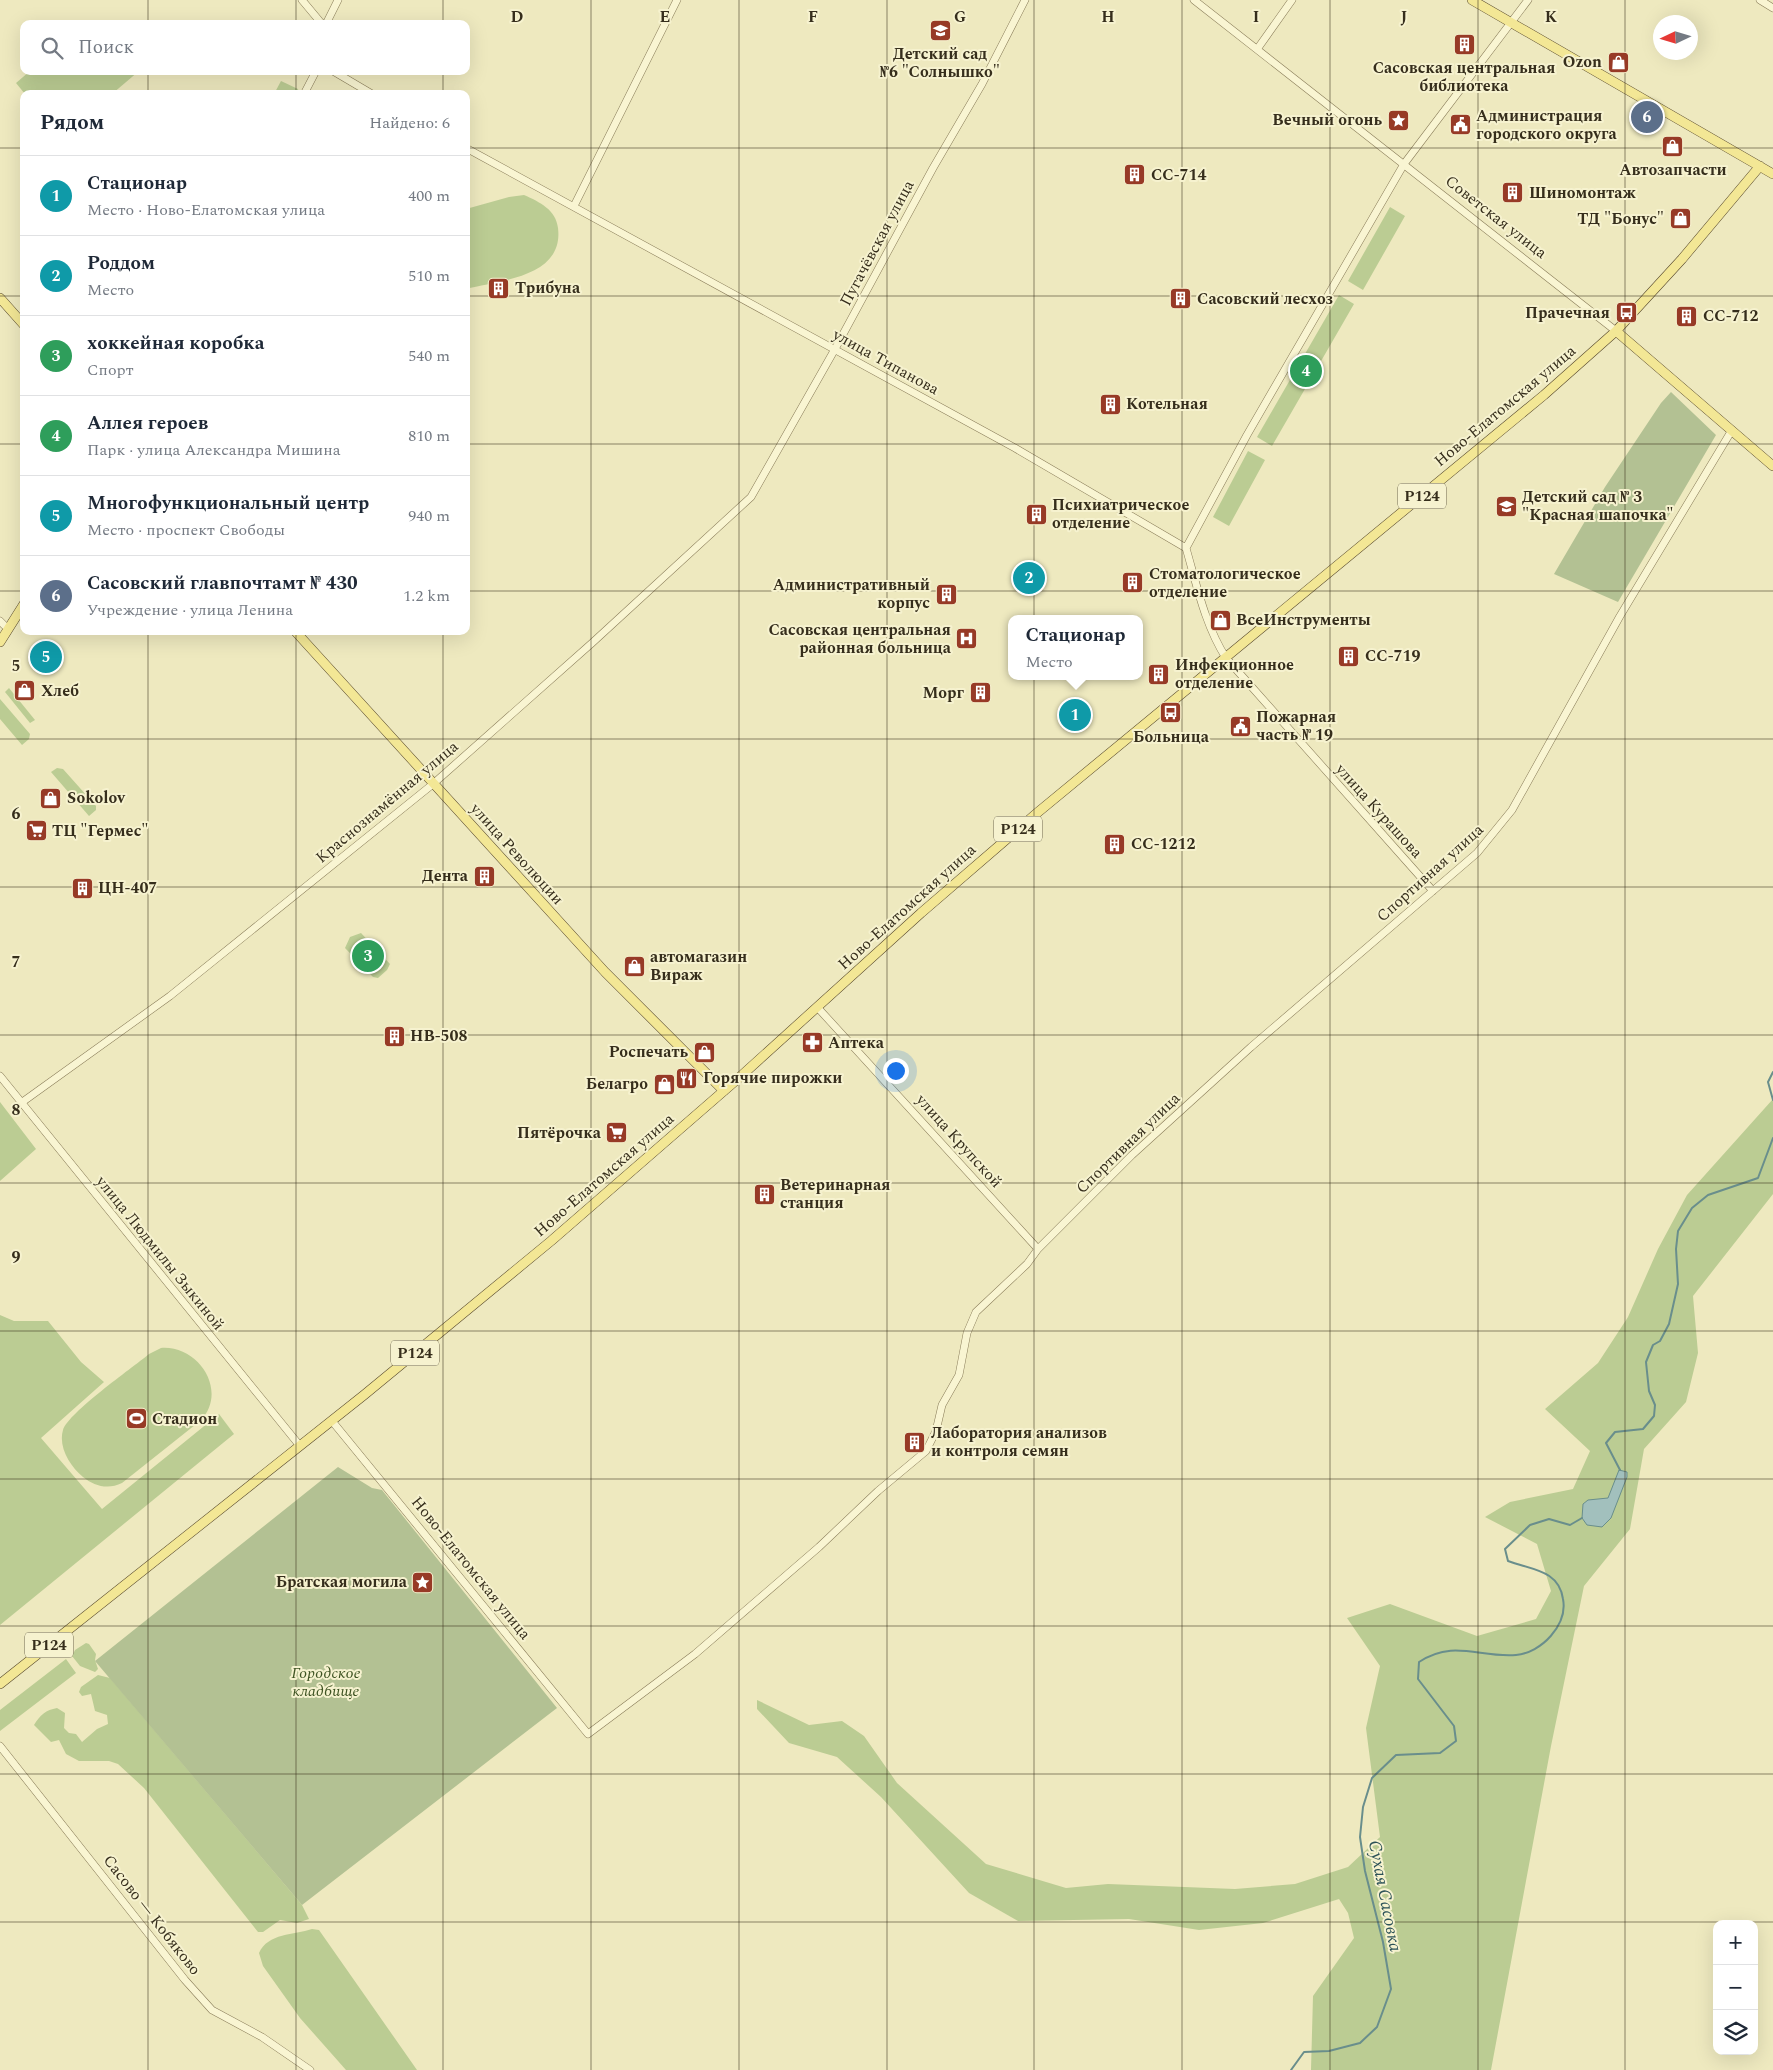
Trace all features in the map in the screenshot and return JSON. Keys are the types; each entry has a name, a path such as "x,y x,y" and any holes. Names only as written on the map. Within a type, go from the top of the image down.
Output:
{"main road":[{"path":"1472,0 1773,174"},
{"name":"Ново-Елатомская улица","path":"0,1684 332,1421 551,1241 724,1091 921,913 1037,812 1521,414 1616,330 1682,259 1760,166"},
{"path":"0,298 20,320"},
{"name":"Советская улица","path":"1616,330 1773,466"},
{"path":"0,642 20,610"},
{"name":"улица Революции","path":"299,635 632,1001 724,1091"}],"street":[{"path":"302,0 320,20"},
{"path":"326,20 338,0"},
{"path":"574,206 677,0"},
{"name":"Пугачёвская улица","path":"751,497 835,349 933,168 982,84 1025,0"},
{"name":"Советская улица","path":"1194,0 1258,48 1616,330"},
{"path":"1258,48 1292,0"},
{"path":"1226,658 1216,642 1207,620 1186,548 1247,435 1404,164 1528,0"},
{"path":"1760,0 1773,8"},
{"path":"306,90 314,75"},
{"path":"340,75 365,90"},
{"name":"улица Типанова","path":"470,150 1099,495 1186,548"},
{"name":"Спортивная улица","path":"588,1734 695,1654 819,1547 878,1491 926,1451 936,1431 942,1405 959,1375 967,1333 976,1312 1027,1264 1038,1249 1132,1155 1209,1085 1477,853 1512,810 1620,616 1732,430"},
{"name":"Краснознамённая улица","path":"21,1103 170,996 433,784 592,643 751,497"},
{"path":"0,621 8,629"},
{"name":"улица Курашова","path":"1226,658 1433,891"},
{"name":"улица Крупской","path":"818,1008 1038,1249"},
{"name":"улица Людмилы Зыкиной","path":"0,1076 300,1446"},
{"name":"Ново-Елатомская улица","path":"332,1421 588,1734"},
{"name":"Сасово — Кобяково","path":"0,1746 179,1972 212,2010 262,2037 310,2070"}],"green space":[{"path":"25,75 134,75 117,90 22,90 16,83"},
{"path":"281,81 298,90 276,90"},
{"path":"524,195 551,211 557,222 557,244 551,257 541,266 527,274 470,288 470,208 509,197"},
{"path":"1390,207 1405,216 1363,290 1348,281"},
{"path":"1339,295 1354,304 1272,446 1257,437"},
{"path":"1671,392 1716,435 1618,602 1554,574 1605,487 1661,403"},
{"path":"1248,451 1265,460 1229,526 1213,517"},
{"path":"9,688 35,720 30,723 5,692"},
{"path":"0,699 30,734 29,739 22,745 0,719"},
{"path":"57,768 63,769 96,806 96,810 89,816 51,772"},
{"path":"361,933 390,964 387,970 378,978 373,977 345,948 350,937"},
{"path":"1773,1099 1773,1194 1693,1296 1698,1353 1686,1402 1644,1449 1630,1529 1584,1586 1551,1746 1491,2070 1311,2070 1313,1996 1354,1938 1348,1913 1339,1899 1263,1923 1199,1930 1129,1919 1018,1921 969,1893 881,1797 837,1757 789,1743 757,1709 757,1700 809,1725 842,1721 864,1736 897,1783 986,1864 1066,1888 1108,1884 1235,1889 1295,1884 1348,1867 1380,1837 1366,1728 1380,1666 1347,1618 1390,1604 1477,1636 1536,1619 1551,1591 1537,1544 1485,1517 1510,1502 1573,1489 1590,1451 1545,1409 1598,1363 1628,1317 1658,1249 1687,1195"},
{"path":"0,1102 36,1149 0,1181"},
{"path":"0,1315 14,1321 48,1321 81,1362 104,1382 41,1438 102,1509 219,1414 234,1434 0,1625"},
{"name":"Стадион","path":"161,1348 175,1349 187,1354 198,1362 206,1372 210,1384 211,1397 208,1409 200,1421 122,1483 106,1487 92,1483 78,1473 66,1456 62,1443 63,1430 76,1413 88,1402 149,1354"},
{"name":"Городское кладбище","path":"338,1467 372,1488 382,1490 557,1708 302,1905 95,1661"},
{"path":"86,1643 89,1644 96,1654 95,1660 98,1669 95,1672 80,1666 72,1656 75,1650"},
{"path":"66,1659 76,1673 0,1731 0,1710"},
{"path":"98,1675 110,1678 302,1905 309,1919 297,1923 280,1920 263,1932 258,1932 144,1788 118,1764 109,1761 79,1761 66,1754 59,1740 51,1742 34,1725 44,1714 57,1708 65,1713 64,1728 69,1733 76,1734 82,1742 97,1729 108,1724 107,1715 95,1711 91,1694 82,1696 79,1692 81,1687"},
{"path":"312,1929 319,1930 417,2070 346,2070 300,2018 263,1966 259,1953 263,1946 275,1938"}],"water":[{"path":"1619,1470 1627,1472 1627,1477 1611,1518 1602,1527 1587,1525 1582,1518 1583,1504 1588,1500 1608,1498"}],"waterway":[{"name":"Сухая Сасовка","path":"1773,1072 1768,1082 1773,1100"},
{"name":"Сухая Сасовка","path":"1620,1470 1606,1443 1615,1432 1643,1429 1654,1416 1655,1405 1649,1391 1646,1362 1653,1345 1660,1341 1669,1324 1678,1284 1676,1249 1678,1231 1692,1208 1708,1195 1758,1178 1773,1138"},
{"name":"Сухая Сасовка","path":"1291,2070 1304,2052 1329,2051 1360,2043 1377,2027 1391,1989 1383,1942 1365,1871 1360,1837 1363,1807 1372,1778 1396,1755 1440,1753 1456,1741 1454,1726 1418,1679 1419,1662 1432,1655 1455,1650 1516,1655 1535,1649 1551,1636 1557,1628 1563,1609 1560,1589 1556,1582 1543,1572 1508,1561 1505,1549 1530,1525 1549,1519 1570,1525 1582,1518"}],"place":[{"name":"Детский сад №6 \"Солнышко\"","path":"940,30"},
{"name":"Сасовская центральная библиотека","path":"1464,44"},
{"name":"Ozon","path":"1618,62"},
{"name":"Сасовский главпочтамт № 430","path":"1647,117"},
{"name":"Вечный огонь","path":"1398,120"},
{"name":"Администрация городского округа","path":"1460,125"},
{"name":"Автозапчасти","path":"1673,146"},
{"name":"СС-714","path":"1135,175"},
{"name":"Шиномонтаж","path":"1513,193"},
{"name":"ТД \"Бонус\"","path":"1680,219"},
{"name":"Трибуна","path":"499,288"},
{"name":"Сасовский лесхоз","path":"1181,299"},
{"name":"Прачечная","path":"1626,313"},
{"name":"СС-712","path":"1687,316"},
{"name":"Аллея героев","path":"1306,371"},
{"name":"Котельная","path":"1110,404"},
{"name":"Детский сад № 3 \"Красная шапочка\"","path":"1506,506"},
{"name":"Психиатрическое отделение","path":"1036,514"},
{"name":"Роддом","path":"1029,578"},
{"name":"Стоматологическое отделение","path":"1133,583"},
{"name":"Административный корпус","path":"946,594"},
{"name":"ВсеИнструменты","path":"1220,620"},
{"name":"Сасовская центральная районная больница","path":"967,639"},
{"name":"СС-719","path":"1349,656"},
{"name":"Многофункциональный центр","path":"46,657"},
{"name":"Инфекционное отделение","path":"1159,674"},
{"name":"Хлеб","path":"25,691"},
{"name":"Морг","path":"980,693"},
{"name":"Больница","path":"1171,713"},
{"name":"Стационар","path":"1075,715"},
{"name":"Пожарная часть № 19","path":"1240,726"},
{"name":"Sokolov","path":"51,798"},
{"name":"ТЦ \"Гермес\"","path":"36,831"},
{"name":"СС-1212","path":"1115,844"},
{"name":"Дента","path":"484,876"},
{"name":"ЦН-407","path":"82,888"},
{"name":"хоккейная коробка","path":"368,956"},
{"name":"автомагазин Вираж","path":"634,966"},
{"name":"НВ-508","path":"394,1036"},
{"name":"Аптека","path":"812,1043"},
{"name":"Роспечать","path":"704,1052"},
{"name":"Горячие пирожки","path":"687,1078"},
{"name":"Белагро","path":"664,1084"},
{"name":"Пятёрочка","path":"617,1133"},
{"name":"Ветеринарная станция","path":"764,1194"},
{"name":"Стадион","path":"136,1419"},
{"name":"Лаборатория анализов и контроля семян","path":"915,1442"},
{"name":"Братская могила","path":"423,1582"}]}
